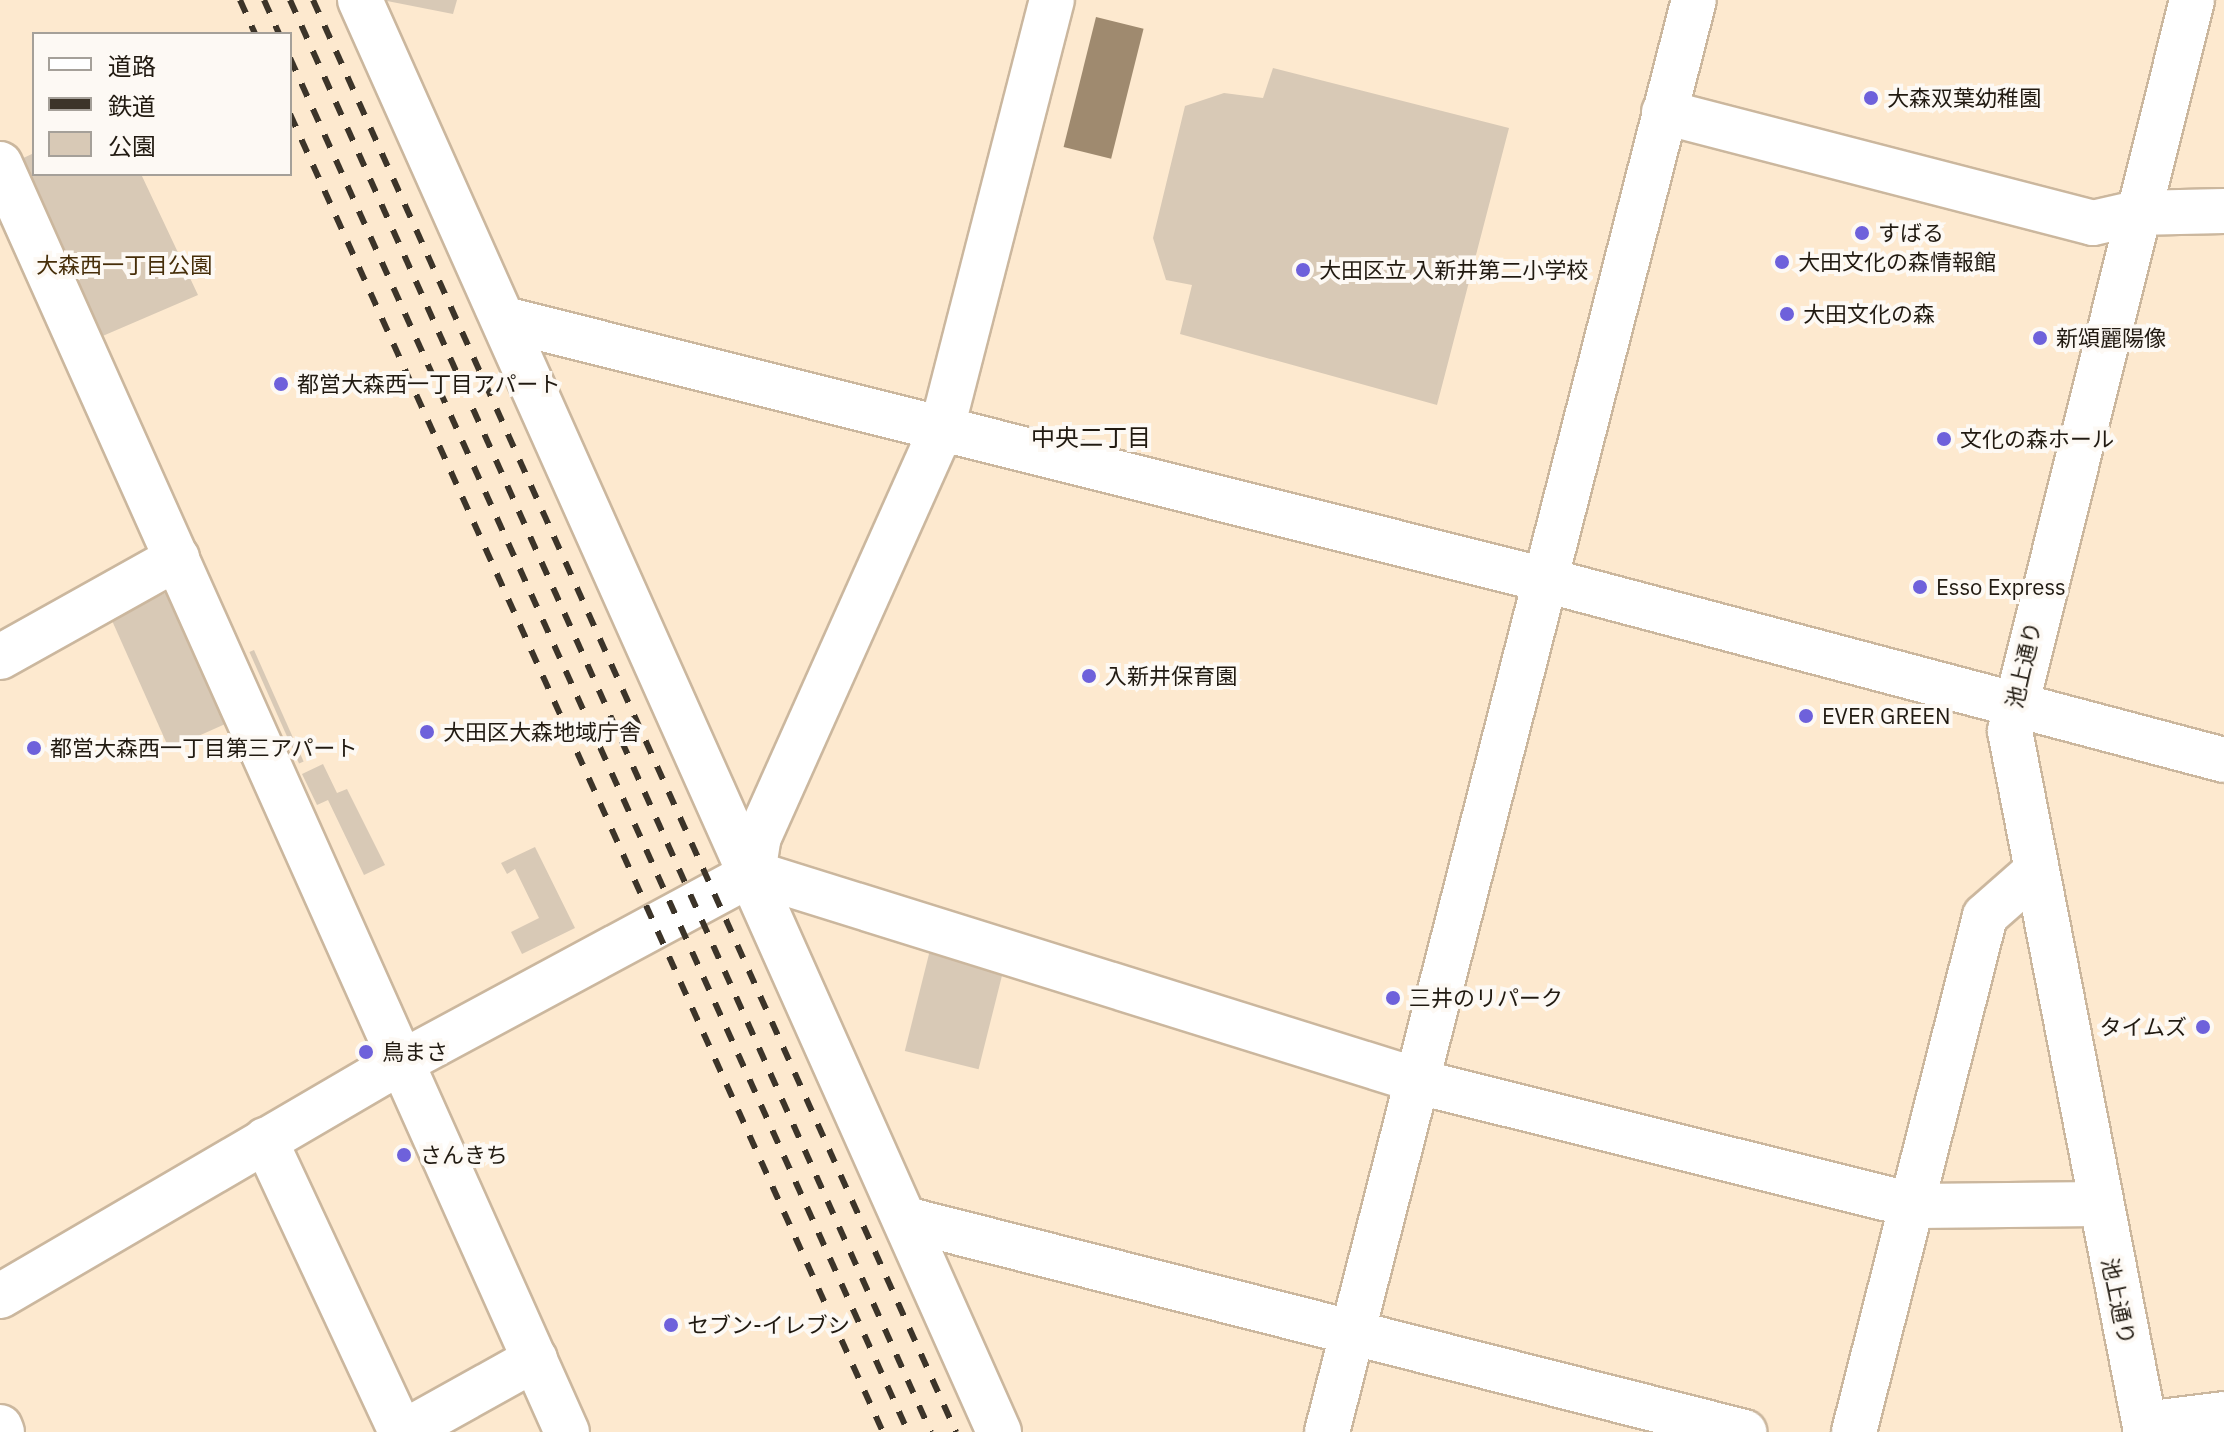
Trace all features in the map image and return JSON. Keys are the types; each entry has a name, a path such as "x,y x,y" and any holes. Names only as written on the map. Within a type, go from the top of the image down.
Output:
{"street":[{"path":"360,0 753,873 999,1432"},
{"path":"753,873 759,837 942,428 1052,0"},
{"path":"1327,1432 1549,581 1694,0"},
{"name":"池上通り","path":"2146,1428 2011,756 2012,707 2192,0"},
{"path":"1664,112 2093,223 2137,213 2224,211"},
{"path":"0,164 404,1060 567,1432"},
{"path":"504,319 1549,581 2012,707 2224,760"},
{"path":"0,657 177,558"},
{"path":"0,1296 404,1060 753,873 1418,1079 1917,1206 2100,1204"},
{"path":"1854,1432 1917,1206 1985,916 2034,873"},
{"path":"265,1140 403,1432 535,1359"},
{"path":"905,1219 1352,1336 1744,1432"},
{"path":"2146,1428 2224,1413"}],"green space":[{"path":"382,0 457,0 453,14"},
{"path":"1273,68 1509,128 1437,405 1180,334 1192,285 1166,280 1153,238 1185,106 1224,93 1263,98"},
{"name":"大森西一丁目公園","path":"32,154 32,176 142,176 198,295 98,338 17,161"},
{"path":"170,591 229,723 169,749 111,617"},
{"path":"254,650 304,761 299,763 249,652"},
{"path":"323,764 337,793 347,789 385,865 364,875 328,800 317,805 302,774"},
{"path":"535,847 575,928 522,954 511,932 539,918 515,869 507,874 501,863"},
{"path":"930,950 1004,968 979,1069 905,1051"}],"shaded area":[{"path":"1096,17 1144,29 1111,159 1064,147"}],"railway":[{"path":"240,0 254,32"},
{"path":"264,0 278,32"},
{"path":"290,0 931,1432"},
{"path":"313,0 956,1432"},
{"path":"292,62 908,1432"},
{"path":"292,118 883,1432"}],"place":[{"name":"大森双葉幼稚園","path":"1871,98"},
{"name":"すばる","path":"1862,233"},
{"name":"大田文化の森情報館","path":"1782,262"},
{"name":"大田区立 入新井第二小学校","path":"1303,270"},
{"name":"大田文化の森","path":"1787,314"},
{"name":"新頌麗陽像","path":"2040,338"},
{"name":"都営大森西一丁目アパート","path":"281,384"},
{"name":"文化の森ホール","path":"1944,439"},
{"name":"Esso Express","path":"1920,587"},
{"name":"入新井保育園","path":"1089,676"},
{"name":"EVER GREEN","path":"1806,716"},
{"name":"大田区大森地域庁舎","path":"427,732"},
{"name":"都営大森西一丁目第三アパート","path":"34,748"},
{"name":"三井のリパーク","path":"1393,998"},
{"name":"タイムズ","path":"2203,1027"},
{"name":"鳥まさ","path":"366,1052"},
{"name":"さんきち","path":"404,1155"},
{"name":"セブン-イレブン","path":"671,1325"}],"district":[{"name":"中央二丁目","path":"1091,438"}]}
